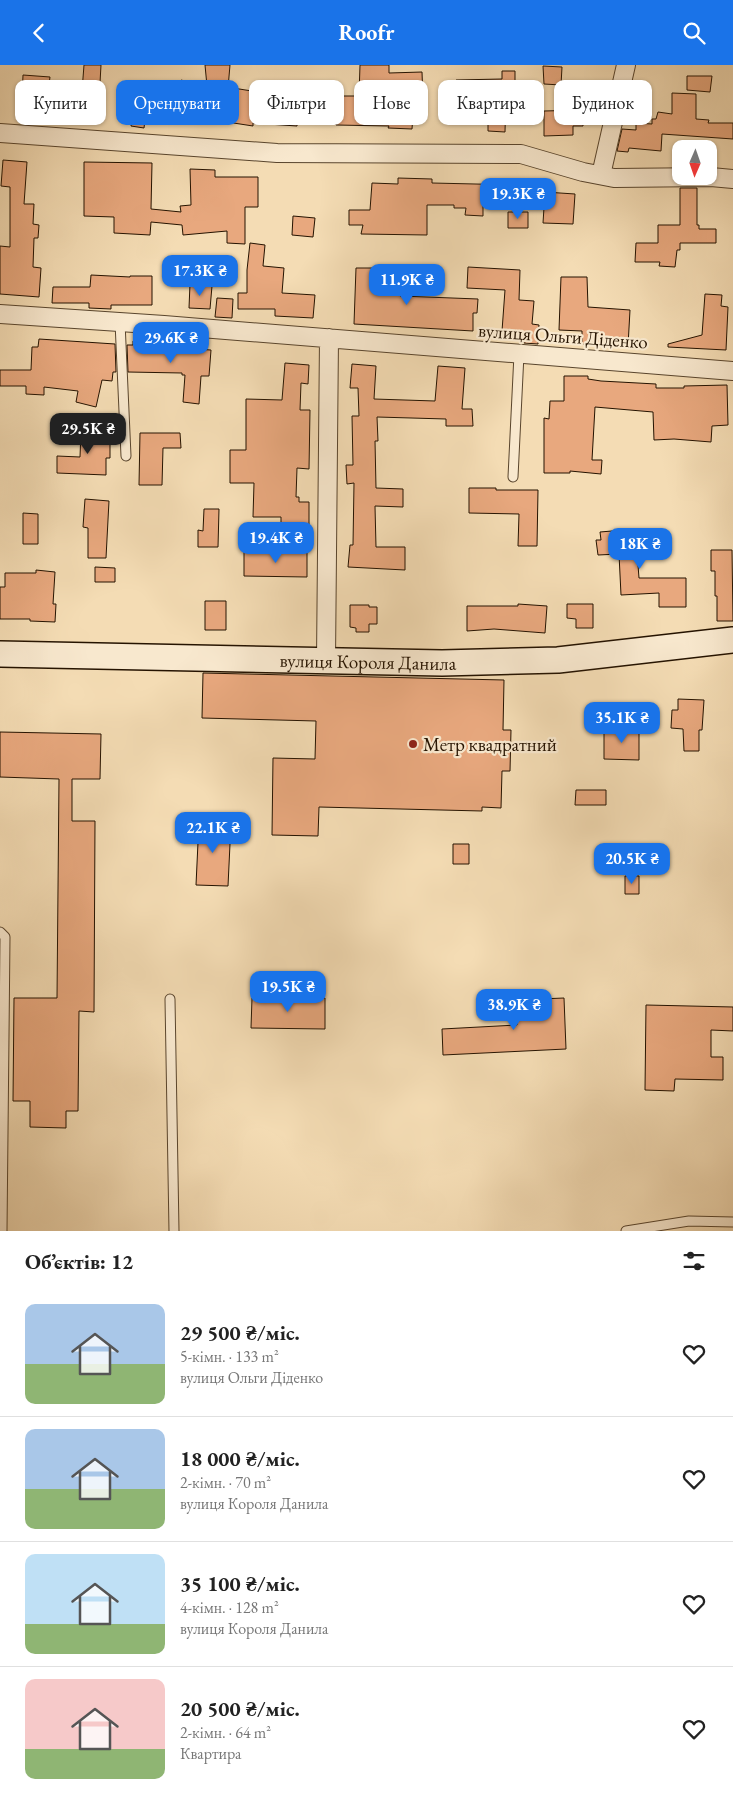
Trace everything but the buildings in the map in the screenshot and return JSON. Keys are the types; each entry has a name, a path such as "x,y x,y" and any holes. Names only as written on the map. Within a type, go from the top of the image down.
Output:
{"main road":[{"name":"вулиця Короля Данила","path":"0,654 442,663 558,660 733,640"}],"street":[{"path":"602,175 626,65"},
{"path":"0,133 277,153 520,154 582,172 614,178 711,177 733,179"},
{"name":"вулиця Ольги Діденко","path":"0,314 329,338 733,371"},
{"path":"326,660 329,338"}],"lane":[{"path":"120,322 126,456"},
{"path":"513,477 519,354"},
{"path":"0,932 5,937 2,1231"},
{"path":"170,999 174,1231"},
{"path":"626,1231 689,1221 733,1222"}],"place":[{"name":"Метр квадратний","path":"413,744"}]}
